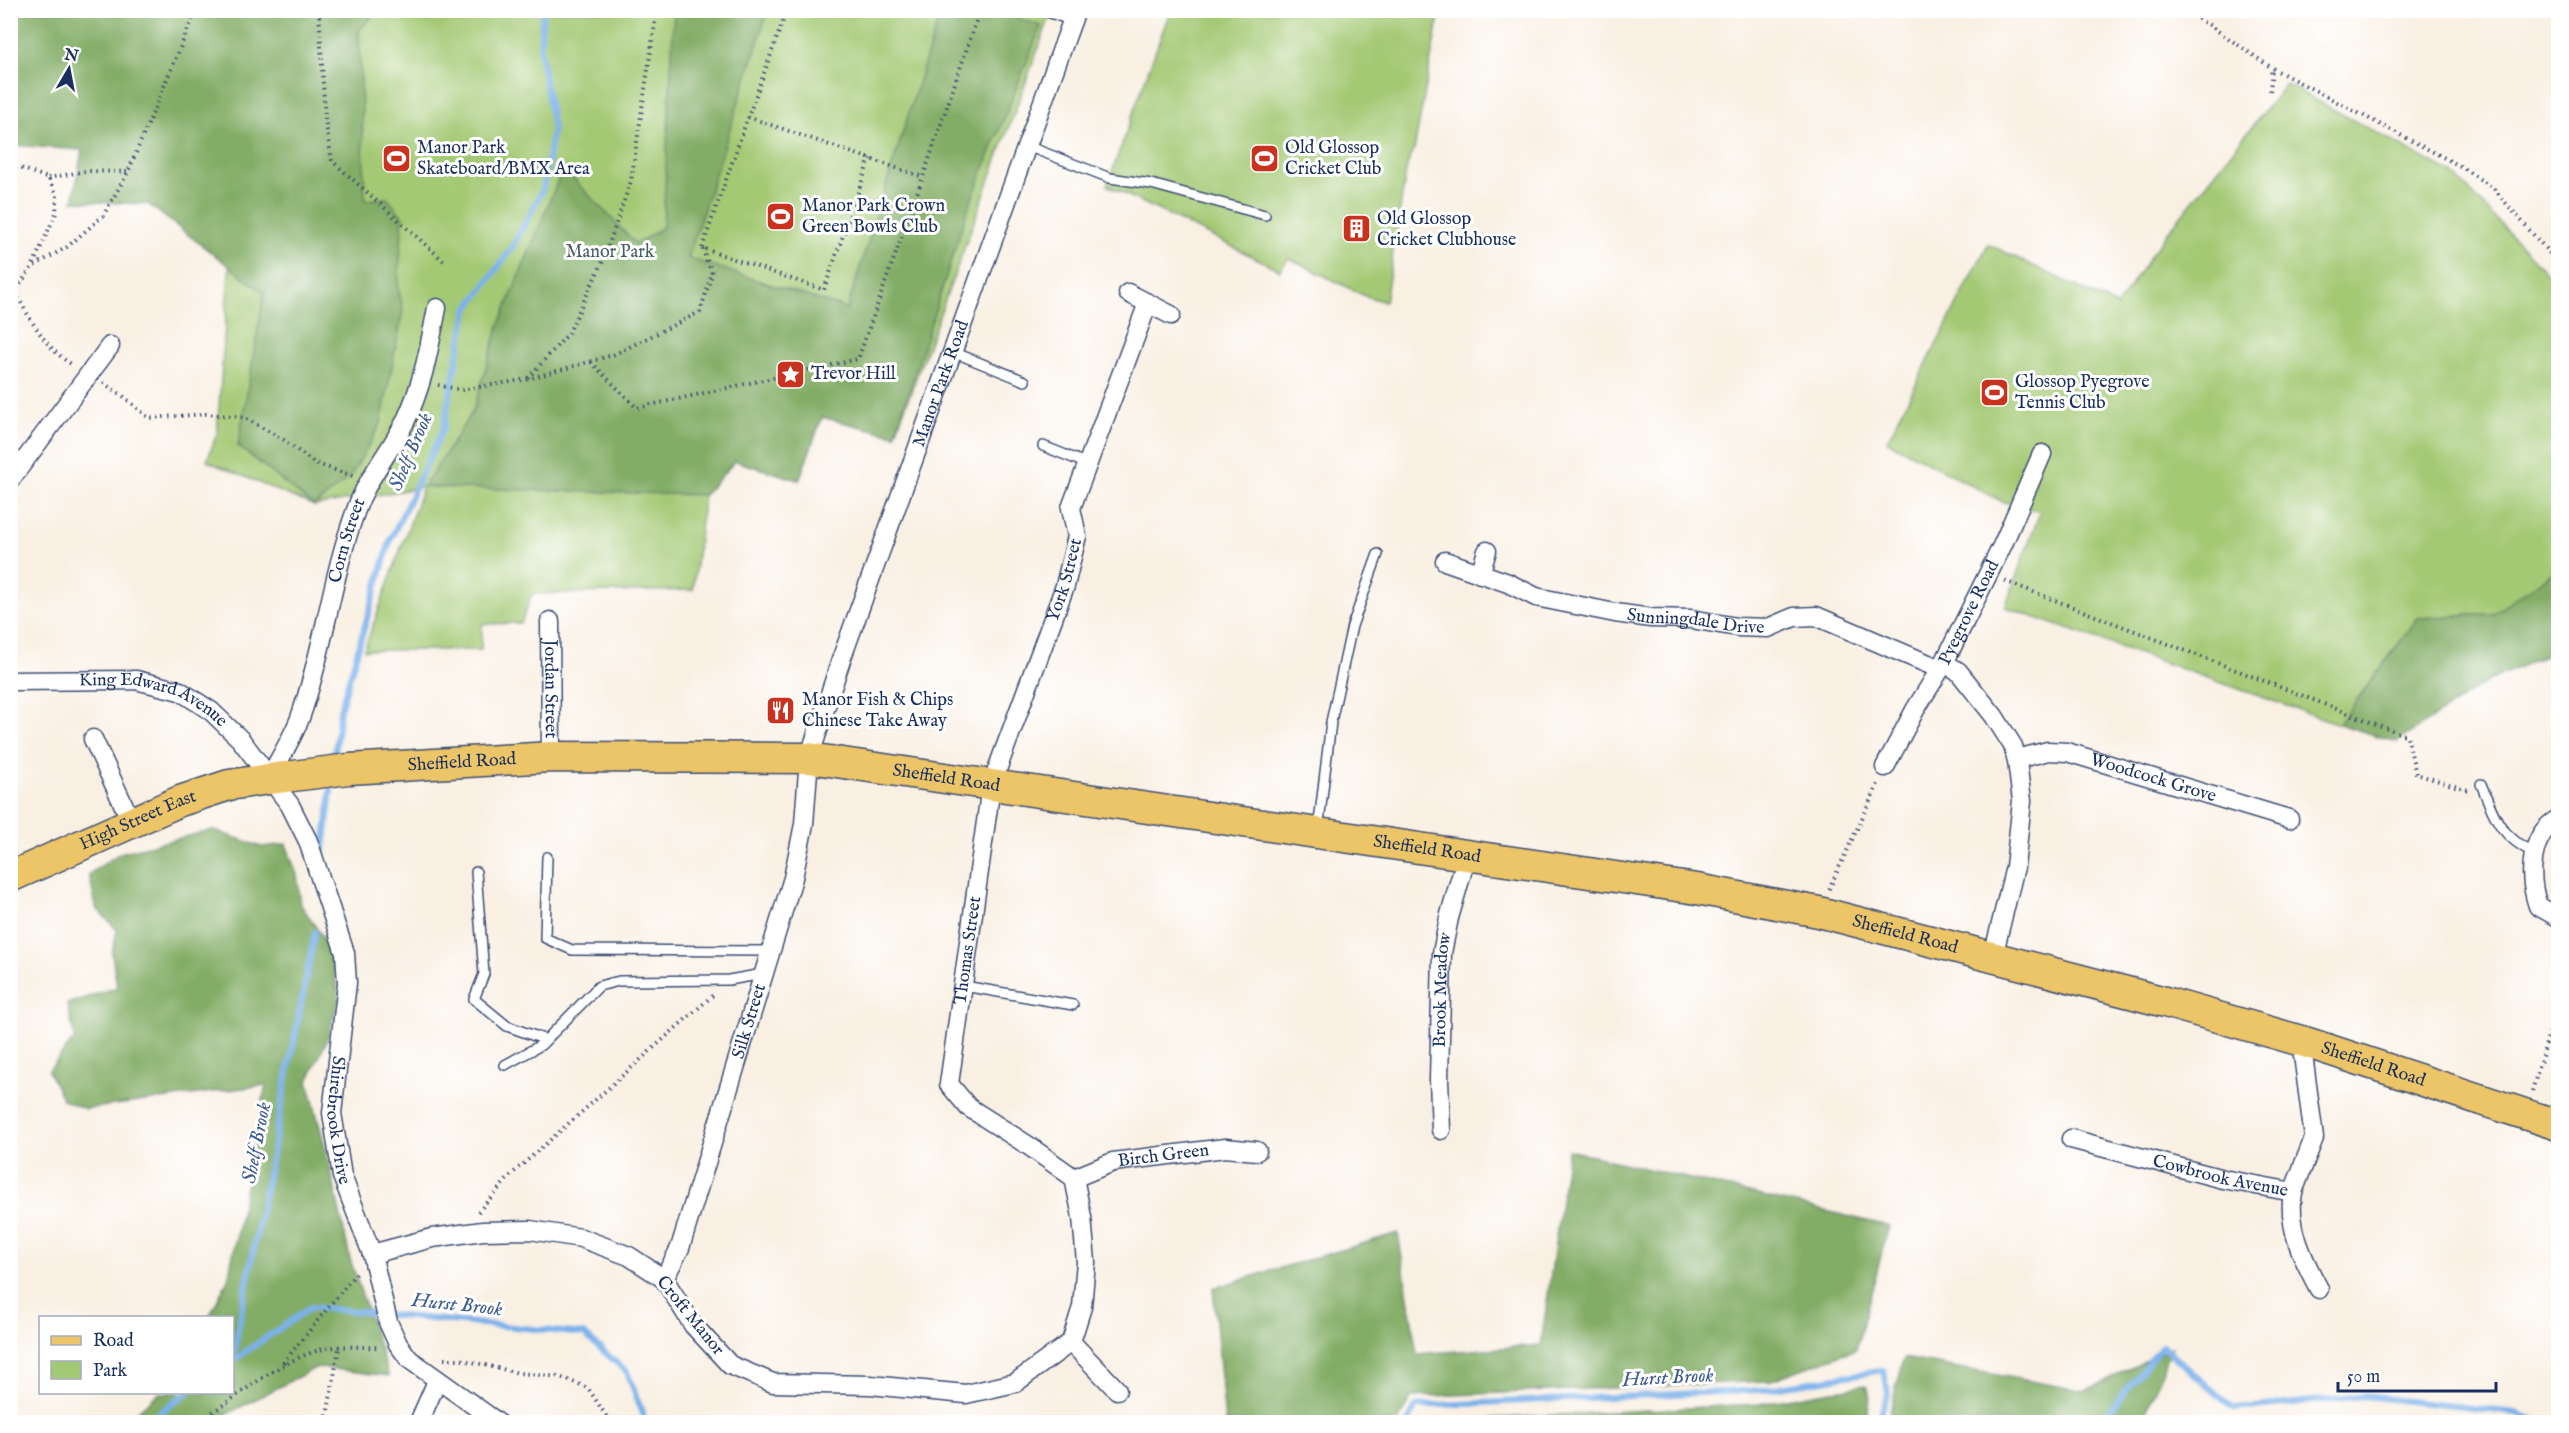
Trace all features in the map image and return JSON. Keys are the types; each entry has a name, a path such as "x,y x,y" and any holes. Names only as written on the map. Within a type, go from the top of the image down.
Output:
{"main road":[{"name":"Sheffield Road","path":"269,779 335,771 551,757 809,758 1467,855 1730,895 1819,912 2165,1002 2305,1042 2559,1125"},
{"name":"High Street East","path":"10,877 180,801 229,785 269,779"}],"street":[{"name":"Manor Park Road","path":"809,758 841,660 1074,16"},
{"path":"1128,292 1171,315"},
{"name":"York Street","path":"991,786 1065,586 1077,536 1071,508 1148,303"},
{"name":"Corn Street","path":"269,779 299,720 318,657 333,585 356,508 404,423 423,381 437,308"},
{"path":"10,480 110,345"},
{"name":"Pyegrove Road","path":"1885,767 1915,710 1942,666 2003,544 2042,454"},
{"path":"1480,574 1487,551"},
{"name":"Sunningdale Drive","path":"1445,561 1508,583 1536,597 1572,606 1651,618 1691,619 1737,627 1768,628 1794,617 1816,616 1942,666"},
{"name":"Jordan Street","path":"550,621 551,757"},
{"path":"1942,666 1958,671 1994,716 2013,746 2017,759 2022,801 2015,867 1993,956"},
{"name":"King Edward Avenue","path":"10,681 136,680 180,691 211,711 241,740 269,779"},
{"path":"93,739 132,823"},
{"name":"Woodcock Grove","path":"2017,759 2048,751 2067,752 2289,819"},
{"name":"Silk Street","path":"664,1279 680,1248 793,878 804,824 809,758"},
{"name":"Shirebrook Drive","path":"269,779 290,805 308,841 345,953 347,983 332,1113 342,1176 372,1254 388,1322 408,1359 437,1382 496,1422"},
{"name":"Thomas Street","path":"991,786 949,1084 968,1107 1074,1178"},
{"path":"2559,819 2547,825 2534,853 2531,886 2538,906 2559,917"},
{"name":"Brook Meadow","path":"1441,1130 1439,1080 1442,953 1449,918 1467,855"},
{"name":"Cowbrook Avenue","path":"2071,1139 2223,1179 2293,1192 2314,1138 2303,1055 2305,1042"},
{"name":"Birch Green","path":"1074,1178 1113,1162 1225,1148 1257,1151"},
{"path":"1074,1178 1082,1217 1086,1262 1082,1307 1071,1342 1116,1390"},
{"path":"2293,1192 2290,1204 2298,1245 2319,1288"},
{"name":"Croft Manor","path":"372,1254 432,1238 483,1230 530,1230 581,1238 629,1256 664,1279 693,1325 730,1365 773,1383 870,1385 966,1394 1015,1383 1071,1342"},
{"path":"419,1422 437,1382"}],"lane":[{"path":"1042,10 1074,16"},
{"path":"1027,146 1110,178 1151,184 1265,215"},
{"path":"953,352 1024,381"},
{"path":"1043,446 1088,464"},
{"path":"1318,833 1331,722 1352,626 1378,554"},
{"path":"2481,784 2497,824 2516,844 2534,853"},
{"path":"547,858 545,938 572,951 770,951"},
{"path":"476,872 484,974 474,999 507,1026 546,1040"},
{"path":"505,1065 546,1040 598,986 619,981 729,980 763,974"},
{"path":"964,986 1073,1005"}],"path":[{"path":"32,267 67,247 103,216 128,172 196,10"},
{"path":"319,10 325,119 332,161 444,261"},
{"path":"422,10 422,19"},
{"path":"438,18 439,10"},
{"path":"528,379 568,334 603,261 631,180 657,10"},
{"path":"435,385 461,390 528,379 613,356 700,312 712,273 702,248 787,10"},
{"path":"590,362 637,408 858,359 980,10"},
{"path":"2182,10 2209,25 2272,68 2460,166 2493,189 2559,263"},
{"path":"2270,91 2272,68"},
{"path":"748,117 923,177"},
{"path":"702,248 824,290 870,158"},
{"path":"10,169 18,167 48,178 86,171 128,172"},
{"path":"10,299 32,267 56,213 57,195 48,178"},
{"path":"15,292 38,333 62,358 122,395 149,418 206,414 243,417 284,440 314,463 371,480"},
{"path":"1987,573 2407,736 2416,774 2486,795"},
{"path":"1819,912 1885,767"},
{"path":"458,1234 512,1174 729,980"},
{"path":"2525,1115 2550,1029 2559,1020"},
{"path":"280,1365 341,1292"},
{"path":"197,1422 280,1365 322,1349 379,1347 408,1359 459,1359 519,1373 560,1377 588,1388 610,1422"},
{"path":"326,1422 339,1348"}],"green space":[{"path":"10,11 378,11 359,30 365,200 387,198 403,217 398,287 403,310 381,423 351,476 314,506 238,446 264,293 148,204 73,201 82,150 11,145"},
{"name":"Manor Park","path":"252,11 1052,11 895,435 822,417 799,480 735,461 704,495 693,590 532,594 521,623 482,624 481,650 364,650 423,487 314,506 207,461 217,433 247,31"},
{"path":"674,11 768,11 688,258 847,309 941,11 996,11 1041,26 967,211 895,435 822,417 799,480 735,461 704,495 424,487 473,411 498,328 563,168 636,244 663,227"},
{"name":"Old Glossop Cricket Club","path":"1170,11 1440,11 1414,150 1407,165 1385,302 1363,295 1289,258 1280,270 1107,185"},
{"path":"2286,84 2455,175 2558,285 2558,569 2493,614 2418,618 2339,724 2005,607 2040,512 2001,501 1887,441 1988,244 2117,306 2160,242"},
{"path":"2558,569 2558,666 2553,652 2488,681 2397,742 2339,724 2418,618 2493,614"},
{"path":"213,830 262,847 286,844 297,875 301,905 330,948 339,999 326,1042 308,1081 329,1162 350,1259 389,1376 317,1367 212,1422 125,1422 158,1394 234,1394 234,1316 210,1316 228,1279 266,1085 85,1109 63,1100 48,1071 75,1038 67,1004 117,987 112,954 117,930 96,908 89,874 120,853"},
{"path":"1568,1150 1889,1226 1856,1349 1769,1381 1411,1397 1398,1422 1225,1422 1213,1288 1398,1233 1417,1354 1541,1345"},
{"path":"2171,1348 2143,1422 1887,1422 1904,1358 2085,1391"},
{"path":"1865,1385 1870,1399 1863,1422 1428,1422 1759,1404"}],"waterway":[{"name":"Shelf Brook","path":"334,762 340,710 390,541 443,429 467,310 512,248 543,189 553,128 540,50 543,10"},
{"name":"Shelf Brook","path":"324,850 332,781"},
{"name":"Shelf Brook","path":"234,1351 315,932"},
{"name":"Hurst Brook","path":"234,1360 311,1307 584,1334 627,1372 646,1422"},
{"name":"Hurst Brook","path":"2100,1422 2162,1346 2234,1409 2364,1396 2516,1413 2540,1422"},
{"name":"Hurst Brook","path":"1408,1422 1416,1406 1762,1390 1884,1370 1888,1393 1878,1422"},
{"path":"146,1422 186,1394"}],"place":[{"name":"Manor Park Skateboard/BMX Area","path":"396,158"},
{"name":"Old Glossop Cricket Club","path":"1264,158"},
{"name":"Manor Park Crown Green Bowls Club","path":"781,216"},
{"name":"Old Glossop Cricket Clubhouse","path":"1356,229"},
{"name":"Trevor Hill","path":"790,374"},
{"name":"Glossop Pyegrove Tennis Club","path":"1994,392"},
{"name":"Manor Fish & Chips Chinese Take Away","path":"781,710"}]}
